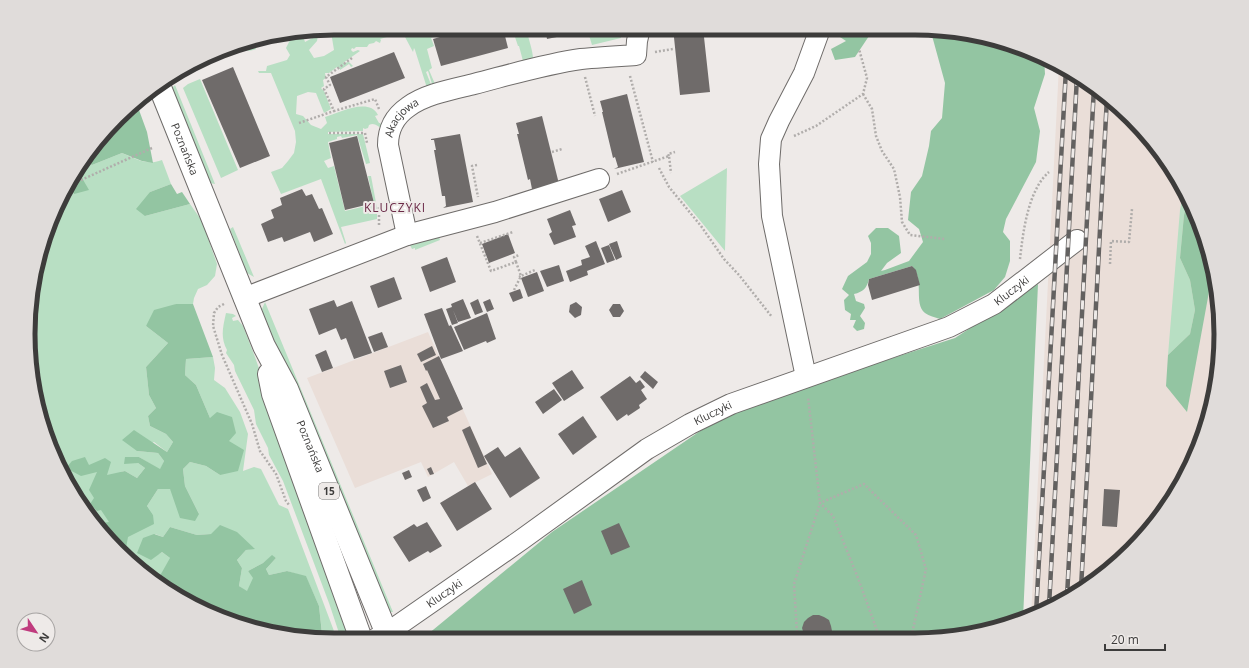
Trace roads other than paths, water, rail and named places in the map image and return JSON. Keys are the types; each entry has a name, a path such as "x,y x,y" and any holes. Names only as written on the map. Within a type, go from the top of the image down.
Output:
{"main road":[{"name":"Poznańska","path":"161,90 264,346 288,389 382,633"},
{"name":"Poznańska","path":"264,346 273,394 359,633"}],"street":[{"name":"Akacjowa","path":"407,235 388,146 389,134 393,122 402,112 419,100 460,87 543,66 581,59 636,55 638,35"},
{"path":"806,377 772,216 769,164 771,139 804,73 818,35"},
{"path":"243,296 407,235 495,212 599,179"},
{"name":"Kluczyki","path":"390,633 647,449 667,437 731,404 949,327 994,304 1077,240"}],"railway":[{"path":"1036,607 1066,76"},
{"path":"1049,601 1077,82"},
{"path":"1067,591 1094,94"},
{"path":"1081,583 1107,105"}],"district":[{"name":"KLUCZYKI","path":"395,208"}]}
